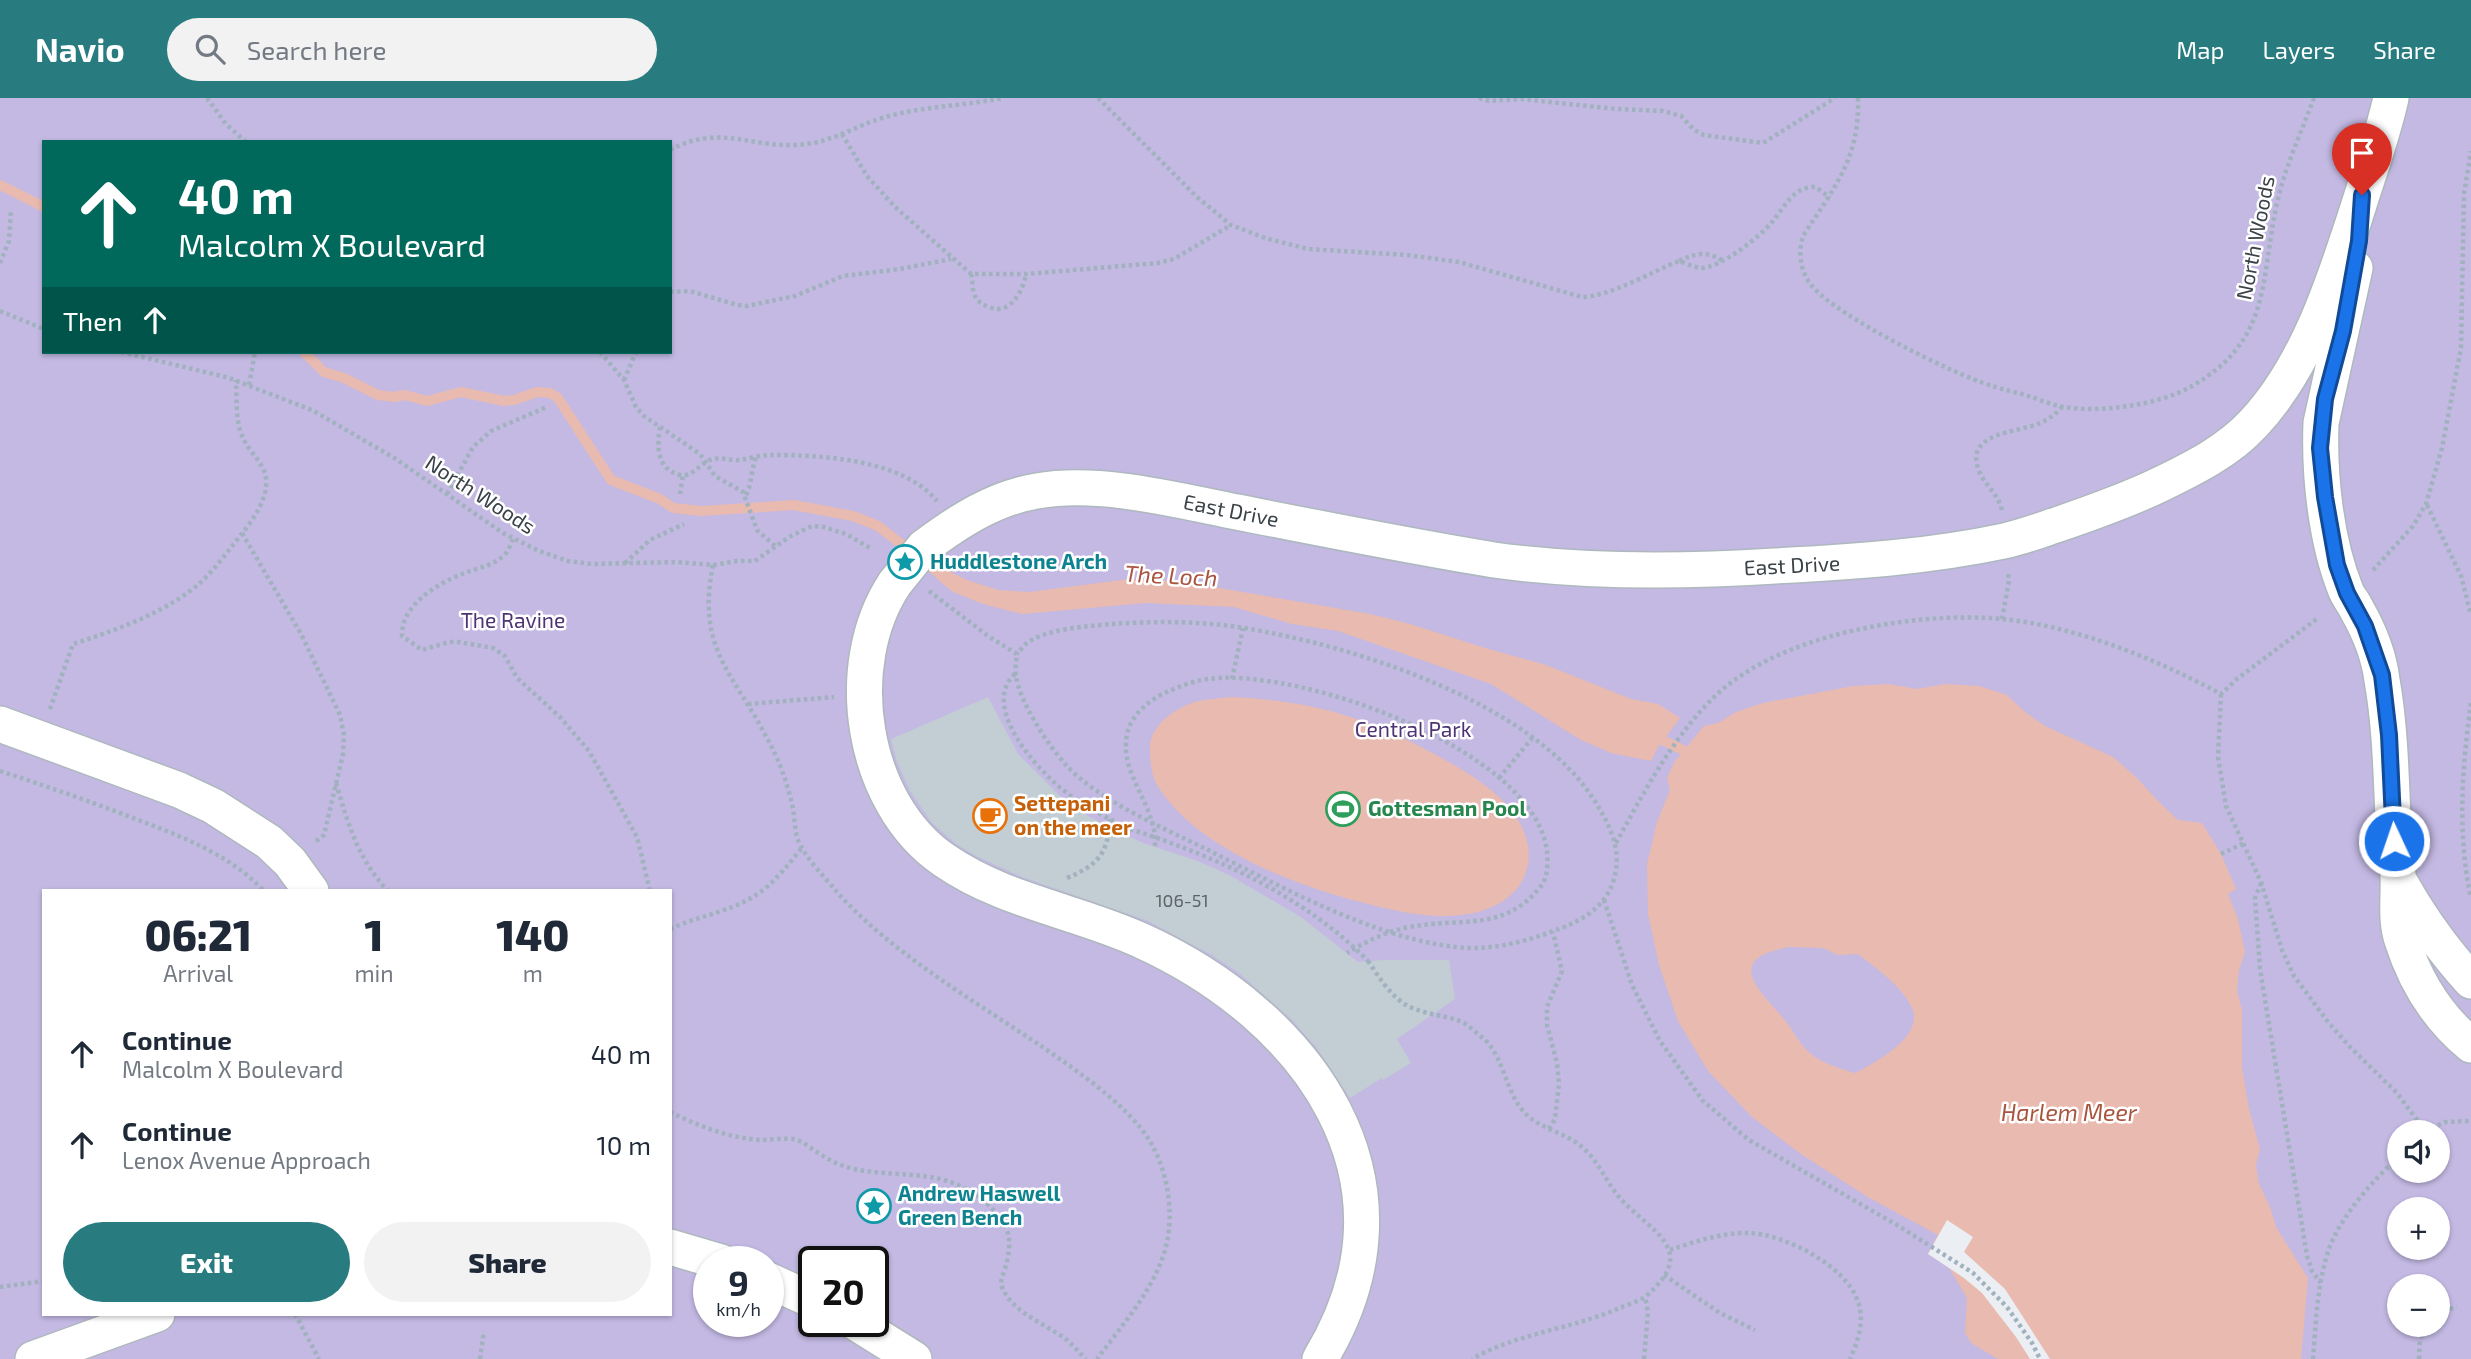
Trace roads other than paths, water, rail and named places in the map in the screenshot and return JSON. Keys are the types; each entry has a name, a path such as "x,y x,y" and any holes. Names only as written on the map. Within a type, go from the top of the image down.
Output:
{"street":[{"name":"East Drive","path":"1320,1359 1333,1338 1354,1287 1363,1232 1362,1200 1349,1145 1335,1113 1302,1063 1257,1015 1230,992 1200,972 1140,940 1023,898 962,872 923,843 885,787 875,762 866,715 864,693 869,643 883,601 924,547 953,525 1012,496 1065,488 1154,497 1447,553 1585,570 1727,569 1847,563 2006,541 2141,494 2209,458 2253,424 2284,384 2313,330 2362,195 2391,98"},
{"path":"2362,195 2359,241 2343,331 2325,399 2320,448 2330,532 2347,593 2358,610 2382,675 2400,936 2426,996 2441,1016 2471,1045"},
{"path":"0,724 179,790 213,806 269,842 290,862 310,889"},
{"path":"2398,877 2416,911 2436,940 2471,981"},
{"path":"672,1248 693,1254"},
{"path":"33,1359 151,1316"},
{"path":"879,1337 914,1359"}],"water":[{"path":"945,569 967,580 998,590 1030,592 1129,579 1179,581 1370,614 1546,665 1631,699 1658,704 1680,718 1651,761 1611,753 1581,740 1491,684 1338,631 1292,624 1234,607 1146,603 1022,614 983,604 953,592 937,579"},
{"name":"Harlem Meer","path":"1888,684 1917,689 1945,684 1979,686 2007,695 2045,726 2113,757 2178,820 2202,823 2221,854 2236,889 2228,894 2238,919 2245,952 2239,970 2237,991 2242,1010 2242,1067 2249,1109 2260,1149 2256,1165 2259,1184 2276,1227 2308,1278 2301,1359 1998,1359 1971,1343 1965,1333 1967,1298 1948,1266 1928,1254 1938,1235 1866,1196 1801,1154 1752,1117 1708,1071 1678,1021 1659,965 1648,914 1647,864 1657,822 1670,790 1667,778 1675,761 1704,726 1718,723 1736,712 1763,703 1853,686","holes":["1789,947 1823,948 1838,955 1858,954 1895,985 1912,1008 1914,1018 1905,1038 1885,1056 1855,1073 1830,1065 1810,1054 1753,980 1751,969 1755,960 1767,953"]},
{"name":"Gottesman Pool","path":"1230,697 1287,702 1361,721 1410,741 1481,782 1505,803 1525,835 1529,851 1528,867 1522,881 1512,894 1478,912 1447,916 1425,915 1331,894 1263,868 1231,851 1201,832 1176,810 1155,781 1150,749 1153,734 1175,711 1194,702"}],"waterway":[{"name":"The Loch","path":"0,185 42,206"},
{"name":"The Loch","path":"306,354 324,372 344,378 378,395 405,395 427,401 461,392 504,401 537,392 550,393 558,398 611,480 660,499 673,508 701,511 794,505 853,516 878,526 949,581"},
{"name":"The Loch","path":"1654,736 1683,750"}],"place":[{"name":"Huddlestone Arch","path":"905,562"},
{"name":"Gottesman Pool","path":"1343,809"},
{"name":"Settepani on the meer","path":"990,816"},
{"name":"Andrew Haswell Green Bench","path":"874,1206"}],"park label":[{"name":"The Ravine","path":"513,621"},
{"name":"Central Park","path":"1413,730"}]}
